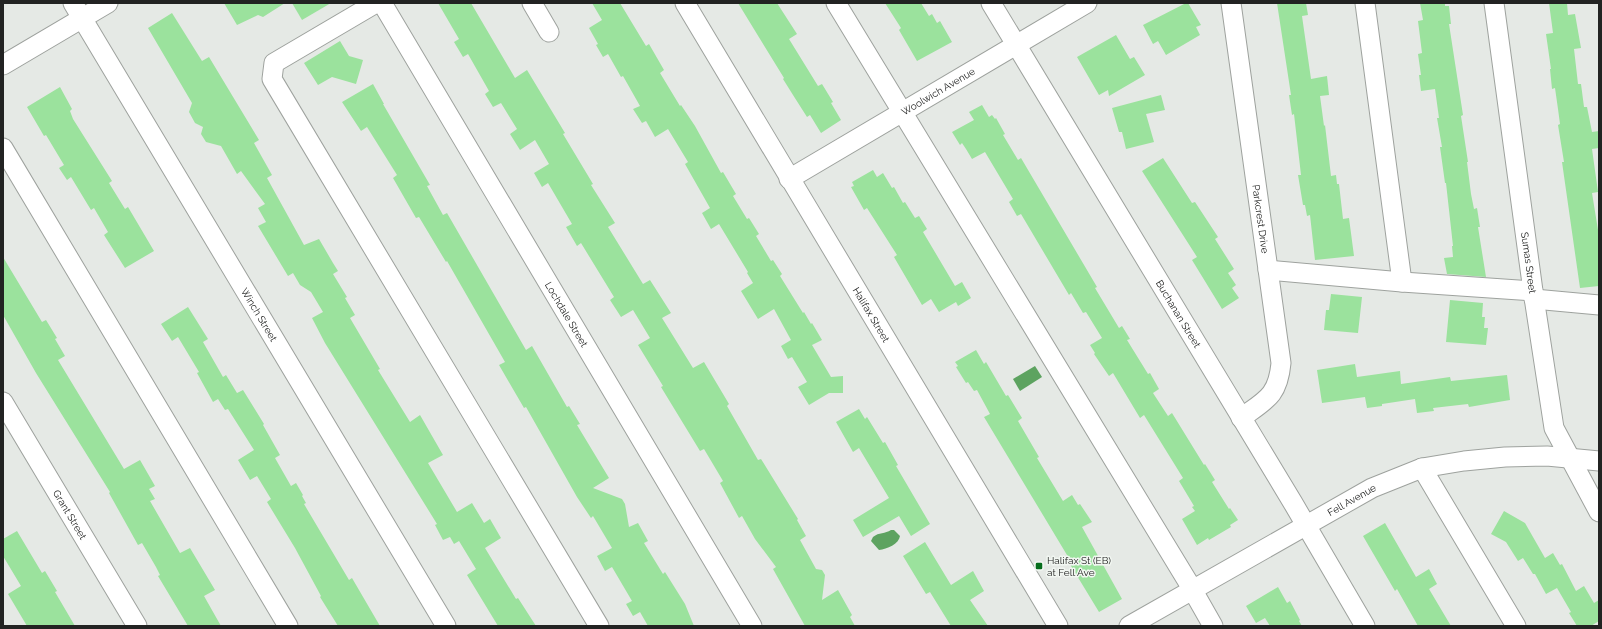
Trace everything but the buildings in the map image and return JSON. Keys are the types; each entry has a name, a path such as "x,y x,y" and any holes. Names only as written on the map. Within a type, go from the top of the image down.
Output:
{"street":[{"path":"3,65 77,11 108,3"},
{"path":"376,3 274,63 272,79 599,626"},
{"name":"Lochdale Street","path":"382,3 752,626"},
{"path":"532,3 549,32"},
{"name":"Halifax Street","path":"685,3 1058,626"},
{"path":"836,3 1213,626"},
{"name":"Buchanan Street","path":"991,3 1241,418 1364,626"},
{"name":"Woolwich Avenue","path":"789,179 1087,3"},
{"name":"Parkcrest Drive","path":"1231,3 1281,363 1279,378 1273,392 1241,418"},
{"path":"1365,3 1402,282"},
{"name":"Sumas Street","path":"1494,3 1533,295 1554,428 1599,512"},
{"name":"Winch Street","path":"77,11 446,626"},
{"path":"3,148 288,626"},
{"path":"1268,270 1533,295 1599,305"},
{"name":"Grant Street","path":"3,402 137,626"},
{"name":"Fell Avenue","path":"1129,626 1305,526 1319,516 1372,488 1422,468 1505,456 1547,456 1599,461"},
{"path":"1422,468 1516,626"}],"shaded area":[{"path":"1035,366 1042,377 1020,391 1013,379"},
{"path":"894,530 900,536 899,539 892,546 879,550 871,541 873,537"}],"place":[{"name":"Halifax St (EB) at Fell Ave","path":"1039,566"}]}
